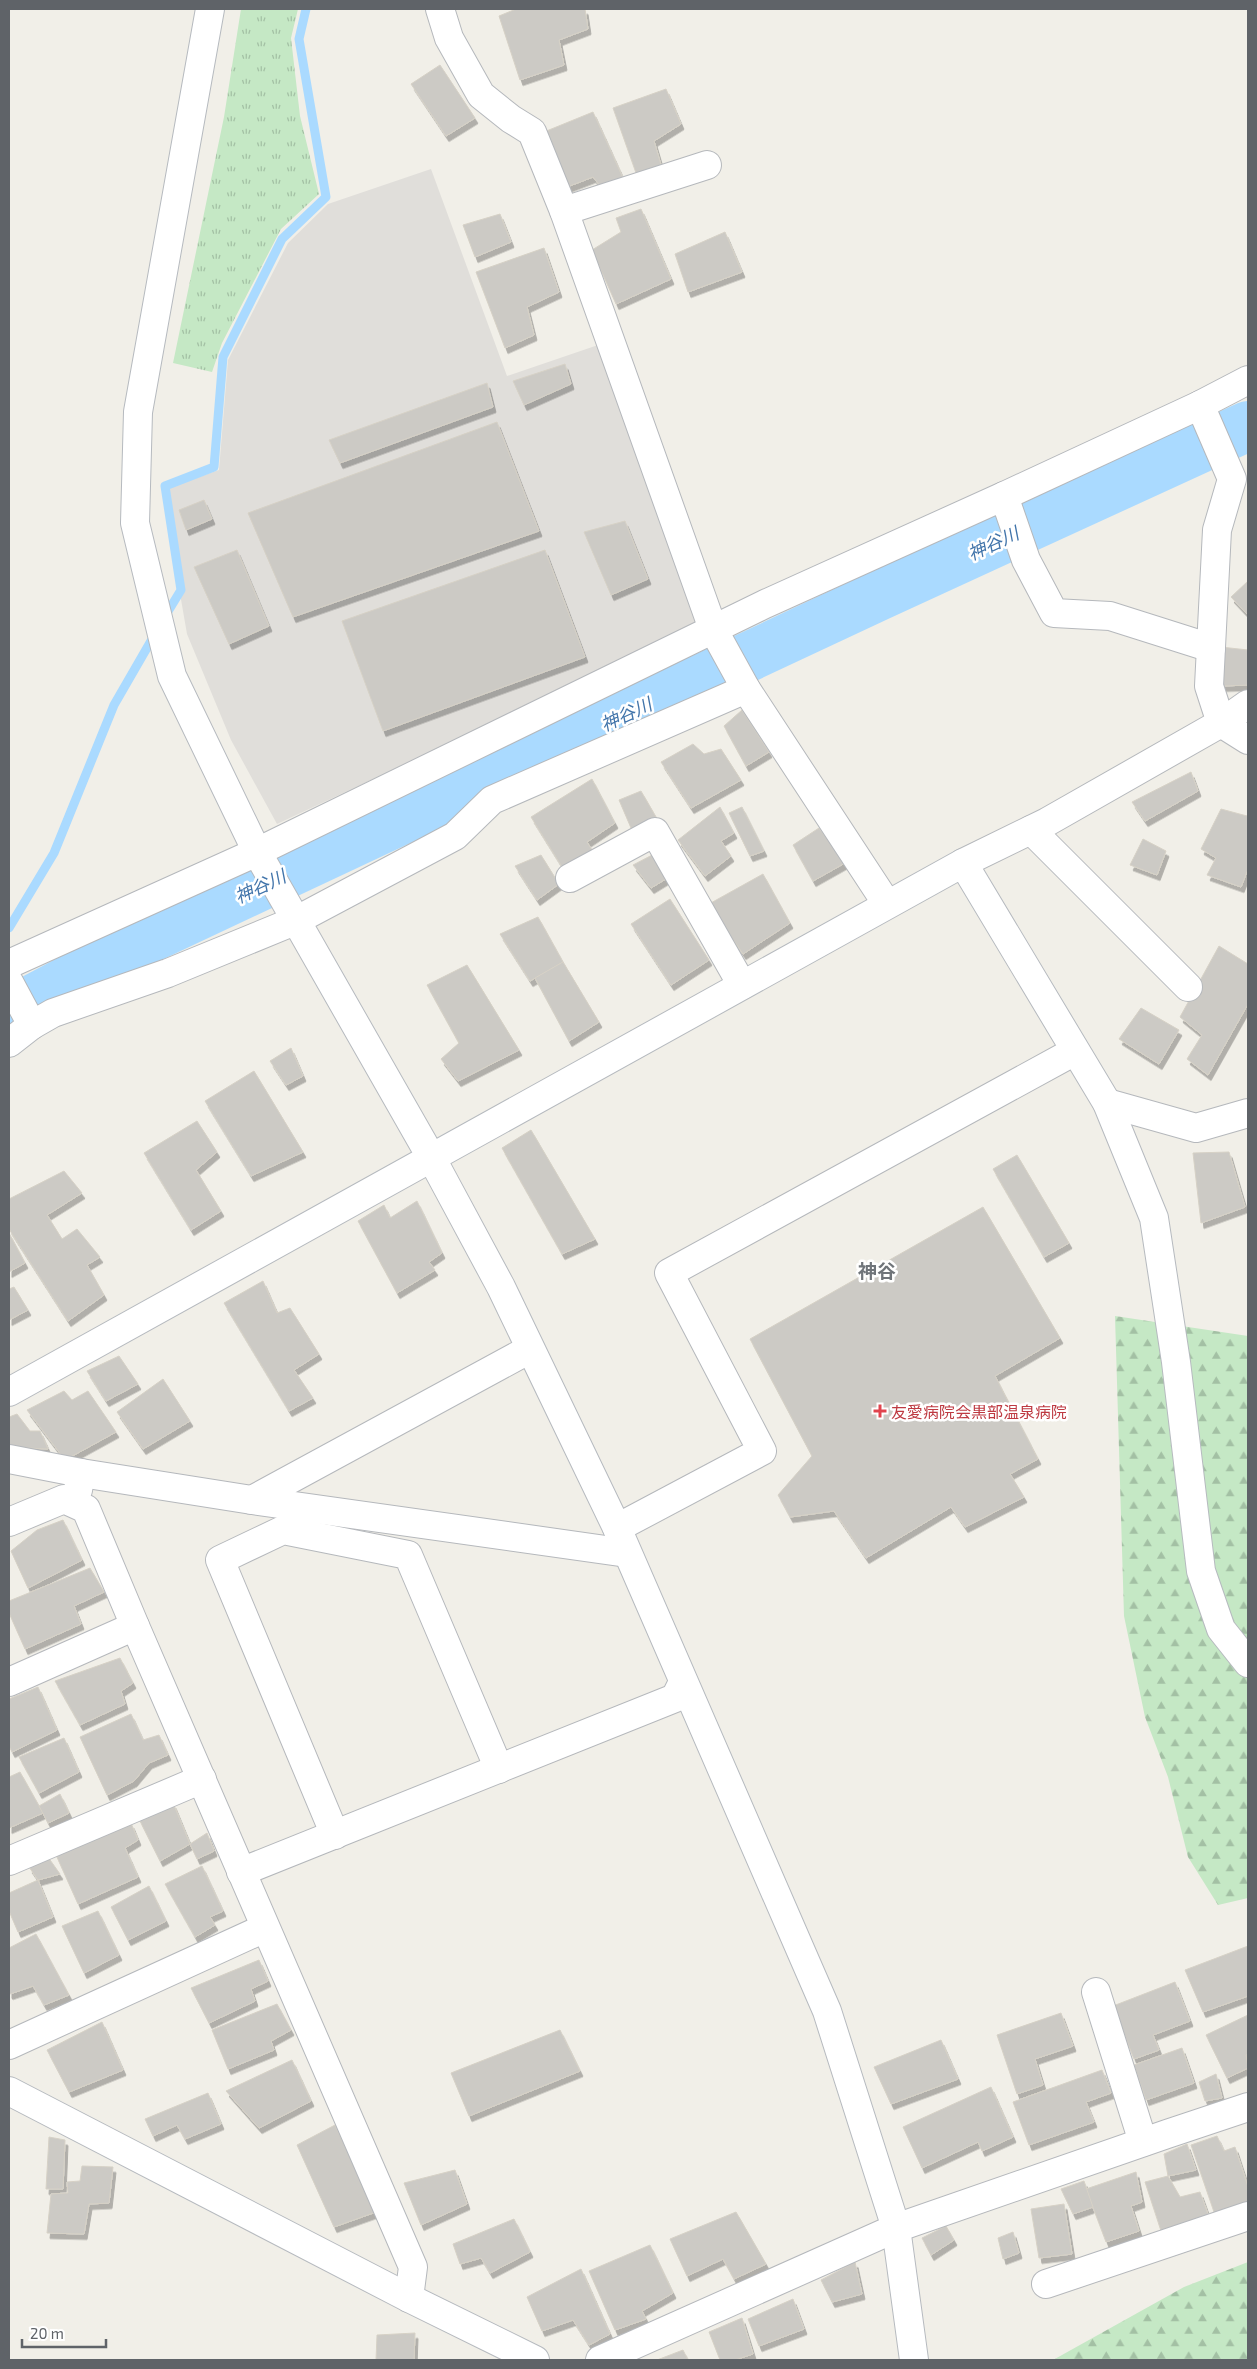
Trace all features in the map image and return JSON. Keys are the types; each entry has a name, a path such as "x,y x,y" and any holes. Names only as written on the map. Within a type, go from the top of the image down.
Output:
{"street":[{"path":"210,9 138,412 135,523 172,676 258,852 431,1157 501,1287 617,1528 827,2011 896,2228 914,2360"},
{"path":"440,9 449,38 481,95 532,132 564,211 713,629 746,690 888,904"},
{"path":"564,211 707,165"},
{"path":"9,964 258,852 713,629 1202,408 1248,380"},
{"path":"1202,408 1232,479 1217,530 1209,686 1221,722 1248,740"},
{"path":"1004,496 1026,560 1054,613 1110,616 1212,648"},
{"path":"9,1043 32,1025 53,1013 168,973 294,915 455,836 492,800 746,690"},
{"path":"9,1392 888,904 963,863 1031,830 1221,722 1248,704"},
{"path":"1031,830 1188,987"},
{"path":"570,878 655,832 742,985"},
{"path":"963,863 1107,1103 1154,1218 1176,1362 1201,1571 1221,1629 1248,1663"},
{"path":"9,982 32,1025"},
{"path":"617,1528 762,1451 669,1273 1075,1051"},
{"path":"1107,1103 1196,1128 1248,1113"},
{"path":"252,1500 530,1349"},
{"path":"9,1460 252,1500 628,1553"},
{"path":"75,1504 81,1473"},
{"path":"9,1522 64,1499 86,1509 265,1928 413,2267 409,2298"},
{"path":"335,1834 220,1560 283,1530 408,1555 498,1769"},
{"path":"9,1682 135,1626"},
{"path":"241,1872 675,1698 683,1682"},
{"path":"9,1861 202,1779"},
{"path":"9,2045 265,1928"},
{"path":"1096,1992 1143,2142"},
{"path":"9,2091 409,2298 535,2360"},
{"path":"600,2360 896,2228 1143,2142 1248,2108"},
{"path":"1046,2284 1248,2216"}],"shaded area":[{"path":"431,169 507,376 601,344 702,625 277,824 231,740 187,634 162,490 219,470 228,360 288,243 328,204"}],"green space":[{"path":"241,9 298,9 291,38 300,116 319,194 281,229 222,343 212,372 173,363 224,117"},
{"path":"1115,1316 1248,1336 1248,1898 1218,1905 1188,1857 1168,1777 1145,1717 1124,1616"},
{"path":"1248,2262 1248,2360 1053,2360 1184,2287"}],"building":[{"path":"516,9 585,9 588,29 559,40 564,65 520,80 499,16"},
{"path":"440,65 475,118 446,136 411,84"},
{"path":"666,89 681,124 654,141 661,165 636,173 613,108"},
{"path":"593,112 623,178 601,187 593,177 567,187 544,132"},
{"path":"641,209 671,279 616,304 592,250 621,232 616,218"},
{"path":"500,214 511,242 475,257 463,225"},
{"path":"725,232 742,272 688,292 675,254"},
{"path":"544,248 559,292 527,307 534,335 505,348 476,272"},
{"path":"565,364 571,384 524,405 513,381"},
{"path":"487,383 493,407 340,463 329,440"},
{"path":"497,422 539,531 293,617 248,513"},
{"path":"204,500 212,519 186,530 179,510"},
{"path":"625,521 648,579 611,595 584,532"},
{"path":"237,550 269,626 229,644 194,567"},
{"path":"545,550 585,657 383,731 342,621"},
{"path":"1248,581 1248,615 1231,597"},
{"path":"1221,647 1248,650 1248,685 1222,686"},
{"path":"742,710 769,752 746,766 724,726"},
{"path":"693,744 704,754 721,749 741,780 691,808 661,762"},
{"path":"1191,772 1198,791 1145,821 1132,802"},
{"path":"592,779 615,823 587,842 595,855 564,870 531,817"},
{"path":"641,791 656,817 631,828 619,800"},
{"path":"720,807 734,833 721,841 731,856 705,876 678,840"},
{"path":"742,807 764,851 750,856 729,813"},
{"path":"1221,809 1247,816 1248,813 1248,869 1241,887 1207,875 1216,858 1201,849"},
{"path":"819,828 845,863 813,881 793,845"},
{"path":"1143,839 1166,851 1157,875 1130,865"},
{"path":"656,853 669,877 651,888 633,865"},
{"path":"541,855 559,884 537,900 515,866"},
{"path":"763,874 790,923 743,954 709,904"},
{"path":"670,899 709,960 671,985 631,924"},
{"path":"538,917 563,962 530,981 500,934"},
{"path":"1219,946 1248,964 1248,1004 1208,1075 1187,1059 1202,1035 1180,1017"},
{"path":"563,962 599,1022 569,1041 535,978"},
{"path":"467,965 519,1050 458,1081 441,1059 459,1043 427,985"},
{"path":"1141,1008 1179,1030 1159,1064 1119,1039"},
{"path":"291,1048 303,1076 286,1085 270,1061"},
{"path":"254,1071 303,1152 251,1176 205,1101"},
{"path":"197,1121 217,1152 196,1170 221,1211 191,1230 144,1153"},
{"path":"531,1130 595,1239 562,1254 502,1148"},
{"path":"1229,1152 1245,1207 1201,1223 1193,1153"},
{"path":"1017,1155 1069,1243 1044,1257 993,1169"},
{"path":"64,1171 82,1193 47,1215 62,1239 77,1229 100,1257 87,1265 104,1295 68,1321 9,1229 9,1199"},
{"path":"417,1201 442,1253 429,1262 435,1270 397,1293 358,1221 384,1205 390,1218"},
{"path":"983,1207 1060,1338 995,1376 1038,1459 1010,1474 1024,1497 965,1527 951,1507 866,1558 834,1511 790,1517 778,1495 812,1456 750,1339"},
{"path":"9,1233 25,1263 9,1272"},
{"path":"263,1281 277,1313 290,1308 319,1354 294,1370 313,1398 289,1411 224,1303"},
{"path":"14,1287 28,1310 9,1320 9,1289"},
{"path":"119,1356 138,1384 106,1401 87,1371"},
{"path":"163,1379 190,1421 143,1449 117,1412"},
{"path":"64,1391 72,1400 88,1391 116,1432 65,1460 27,1410"},
{"path":"17,1414 30,1431 40,1431 48,1449 9,1447 9,1417"},
{"path":"63,1520 82,1560 28,1588 11,1551 37,1530"},
{"path":"90,1568 104,1592 74,1606 81,1624 25,1649 9,1613 9,1601"},
{"path":"120,1658 133,1683 121,1691 125,1704 80,1725 55,1681"},
{"path":"38,1687 57,1730 12,1752 9,1746 9,1699"},
{"path":"131,1714 143,1740 159,1735 168,1755 149,1763 134,1781 107,1795 80,1737"},
{"path":"64,1738 79,1772 39,1793 19,1757"},
{"path":"20,1772 43,1813 9,1828 9,1777"},
{"path":"60,1794 69,1813 48,1823 39,1806"},
{"path":"173,1803 190,1844 160,1861 139,1819"},
{"path":"131,1823 138,1840 125,1848 138,1877 78,1904 56,1855"},
{"path":"207,1833 214,1851 197,1859 190,1844"},
{"path":"48,1857 60,1874 38,1880 29,1867"},
{"path":"202,1866 223,1911 210,1917 215,1925 195,1937 165,1884"},
{"path":"38,1880 53,1917 18,1932 9,1911 9,1893"},
{"path":"149,1886 166,1921 128,1940 111,1907"},
{"path":"98,1911 119,1955 84,1973 62,1926"},
{"path":"36,1934 69,1995 44,2005 33,1986 9,1993 9,1948"},
{"path":"1248,1946 1248,1996 1203,2012 1185,1970"},
{"path":"259,1960 268,1981 251,1989 255,2001 209,2023 191,1988"},
{"path":"1175,1982 1190,2021 1153,2035 1159,2050 1134,2059 1113,2006"},
{"path":"277,2004 291,2030 271,2041 274,2050 228,2069 212,2030"},
{"path":"1061,2013 1073,2046 1035,2059 1043,2085 1017,2094 997,2035"},
{"path":"1248,2015 1248,2054 1246,2055 1248,2068 1227,2078 1206,2035"},
{"path":"102,2022 123,2070 69,2092 47,2050"},
{"path":"560,2030 580,2071 469,2116 451,2073"},
{"path":"941,2040 958,2079 891,2104 874,2067"},
{"path":"1182,2048 1194,2083 1146,2100 1134,2065"},
{"path":"292,2060 311,2101 259,2128 226,2091"},
{"path":"1102,2070 1111,2093 1086,2102 1094,2122 1029,2145 1013,2102"},
{"path":"1216,2074 1222,2098 1205,2101 1199,2082"},
{"path":"991,2087 1013,2137 982,2151 978,2142 922,2168 903,2127"},
{"path":"208,2093 221,2124 185,2139 177,2125 153,2136 145,2119"},
{"path":"335,2125 376,2212 334,2227 297,2145"},
{"path":"1217,2136 1224,2151 1235,2147 1248,2187 1248,2204 1215,2215 1191,2145"},
{"path":"49,2137 65,2140 63,2189 46,2189"},
{"path":"1187,2144 1196,2170 1168,2176 1164,2154"},
{"path":"82,2166 113,2167 109,2203 89,2204 84,2234 47,2233 51,2194 68,2193 67,2182 80,2181"},
{"path":"455,2170 467,2204 421,2225 404,2183"},
{"path":"1136,2172 1142,2202 1131,2206 1139,2231 1106,2242 1086,2189"},
{"path":"1168,2176 1180,2197 1200,2192 1209,2217 1162,2234 1145,2182"},
{"path":"1084,2181 1093,2207 1073,2214 1061,2189"},
{"path":"1064,2204 1072,2254 1039,2258 1031,2209"},
{"path":"736,2212 766,2264 734,2279 723,2259 687,2276 670,2239"},
{"path":"514,2219 530,2252 490,2273 481,2258 460,2264 453,2244"},
{"path":"946,2226 954,2240 931,2255 922,2238"},
{"path":"1013,2232 1019,2253 1003,2259 998,2238"},
{"path":"650,2245 673,2293 642,2311 646,2319 615,2330 589,2271"},
{"path":"855,2262 862,2294 832,2302 821,2280"},
{"path":"581,2269 610,2334 589,2345 573,2320 542,2331 527,2297"},
{"path":"793,2299 804,2329 759,2346 748,2319"},
{"path":"742,2318 753,2354 735,2360 720,2360 709,2332"},
{"path":"415,2333 414,2360 376,2360 377,2335"},
{"path":"683,2350 688,2360 657,2360"}],"waterway":[{"path":"164,618 181,590 165,486 214,467 223,357 282,239 326,197 299,39 306,9"},
{"name":"神谷川","path":"9,1012 143,941 878,596 1248,426"},
{"path":"9,928 54,853 114,705 155,634"}],"place":[{"name":"友愛病院会黒部温泉病院","path":"880,1411"}],"district":[{"name":"神谷","path":"877,1270"}]}
